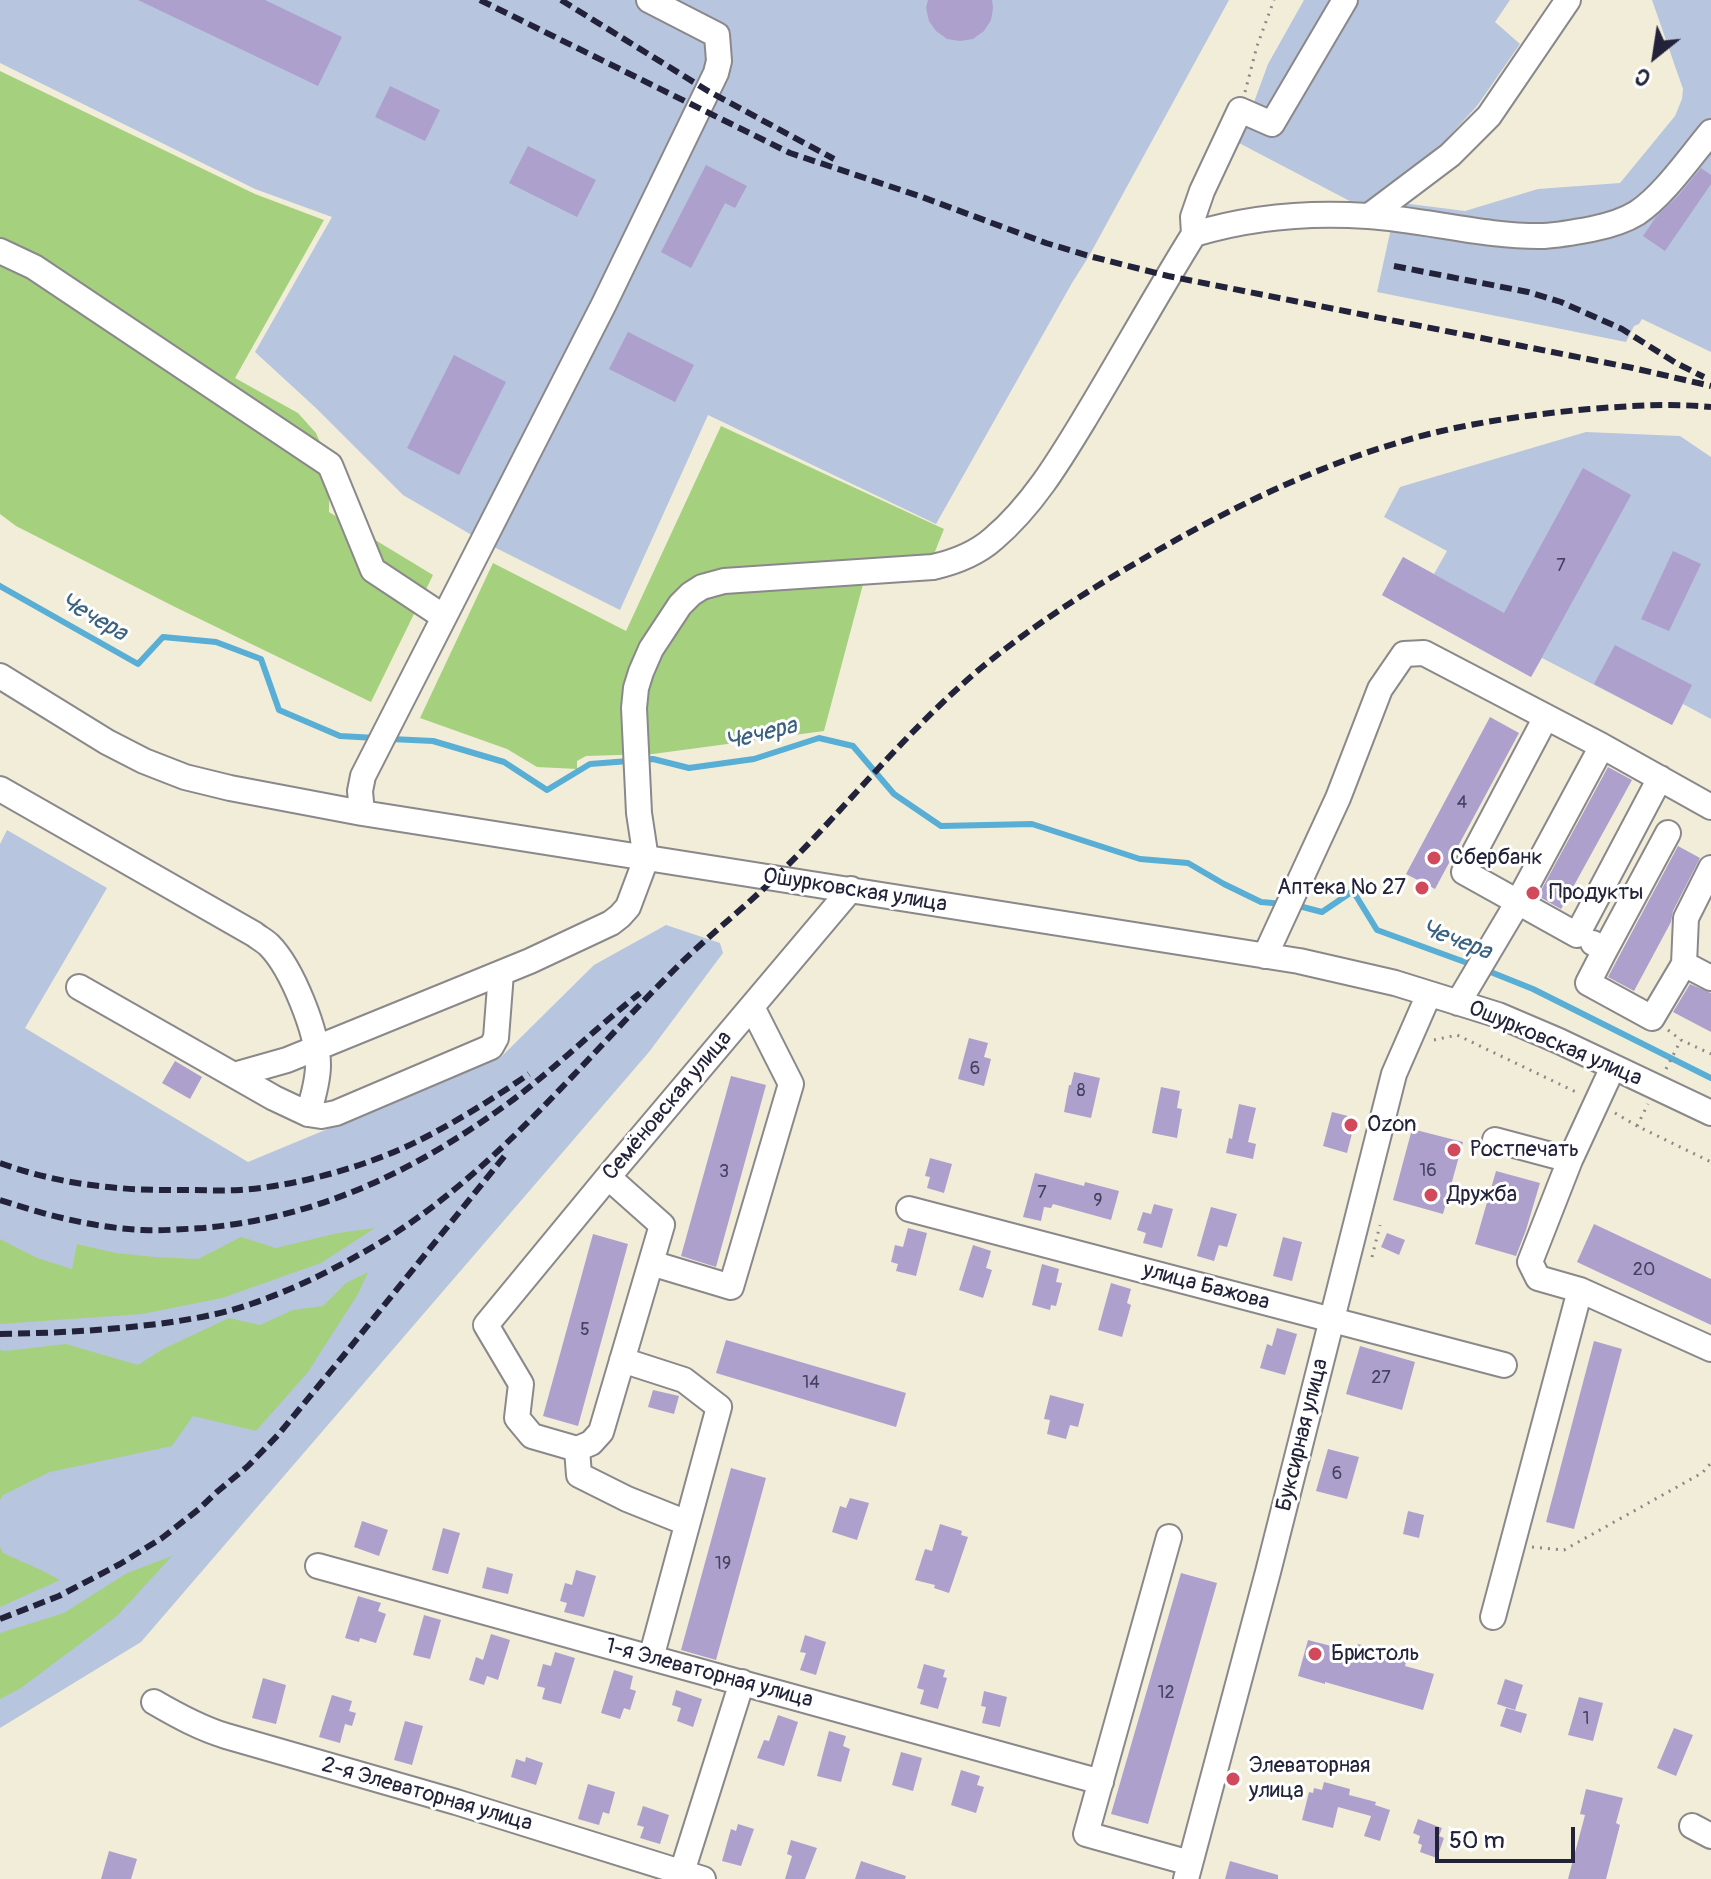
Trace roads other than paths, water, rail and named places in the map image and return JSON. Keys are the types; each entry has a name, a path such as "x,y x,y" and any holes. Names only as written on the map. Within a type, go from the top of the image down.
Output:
{"street":[{"path":"362,813 360,791 363,776 604,304 716,73 719,61 717,35 649,0"},
{"path":"234,1075 287,1060 501,973 611,923 620,916 632,898 646,859 639,813 634,708 636,688 651,649 680,605 702,587 724,581 933,567 974,553 992,540 1019,514 1065,450 1194,234 1193,217 1202,191 1240,110 1272,124 1345,0"},
{"path":"1369,216 1450,155 1489,116 1568,0"},
{"path":"1194,234 1254,220 1320,214 1369,216 1487,232 1543,236 1607,226 1636,214 1655,198 1711,132"},
{"path":"0,251 34,267 330,465 373,570 444,617"},
{"path":"1265,956 1338,798 1380,689 1404,654 1424,653 1711,807"},
{"name":"Ошурковская улица","path":"0,676 107,742 185,777 362,813 1299,961 1381,980 1498,1015 1711,1113"},
{"path":"1546,717 1464,872 1605,950"},
{"path":"1458,1003 1518,902 1602,746"},
{"path":"1577,935 1660,778"},
{"path":"0,789 269,945 291,978 318,1047 319,1068 308,1114"},
{"path":"1668,833 1588,983 1652,1018 1684,964 1686,918 1711,868"},
{"name":"Семёновская улица","path":"577,1449 532,1436 517,1418 521,1384 486,1325 851,889"},
{"path":"1684,964 1711,978"},
{"path":"79,987 274,1098 308,1114 321,1116 336,1113 491,1047 496,1038 501,973"},
{"name":"Буксирная улица","path":"1188,1871 1264,1588 1394,1074 1429,994"},
{"path":"651,1263 731,1287 791,1084 752,1007"},
{"path":"1613,1067 1570,1160 1530,1262 1538,1278 1580,1290 1711,1349"},
{"path":"1495,1140 1570,1160"},
{"path":"608,1177 662,1225 601,1432 591,1443 577,1449 579,1475 627,1499 687,1523"},
{"name":"улица Бажова","path":"909,1209 1504,1365"},
{"path":"1493,1617 1580,1290"},
{"path":"622,1360 684,1380 719,1407 651,1658"},
{"path":"1169,1537 1086,1834 1188,1871"},
{"name":"1-я Элеваторная улица","path":"318,1566 1101,1782"},
{"path":"693,1876 742,1682"},
{"name":"2-я Элеваторная улица","path":"154,1702 204,1729 456,1802 693,1876"}],"waterway":[{"name":"Чечера","path":"0,586 138,664 163,637 216,642 261,659 279,710 340,736 376,738"},
{"name":"Чечера","path":"640,760 653,759 689,768 754,759 819,738 853,746 894,794 941,826 1032,824 1140,859 1188,863 1261,902 1284,904"},
{"name":"Чечера","path":"391,739 433,741 504,762 547,790 590,764 629,761"},
{"name":"Чечера","path":"1295,905 1322,912 1353,891 1377,930 1473,965"},
{"name":"Чечера","path":"1483,969 1533,989 1711,1078"}],"railway":[{"path":"480,0 790,153 1046,243 1168,276 1711,386"},
{"path":"561,0 708,91 834,159"},
{"path":"1394,266 1528,292 1561,302 1622,329 1704,377"},
{"path":"0,1334 129,1327 232,1310 322,1274 407,1225 450,1193 529,1121 677,967 801,852 953,692 1019,638 1079,597 1210,522 1317,471 1449,429 1509,418 1589,409 1665,405 1711,407"},
{"path":"0,1200 88,1224 150,1230 247,1222 329,1201 405,1168 478,1124 514,1099 640,993"},
{"path":"0,1163 45,1177 115,1188 262,1188 356,1166 400,1149 462,1117 529,1074"},
{"path":"0,1619 59,1596 120,1564 162,1538 248,1466 278,1435 507,1153"}],"place":[{"name":"Сбербанк","path":"1434,858"},
{"name":"Аптека № 27","path":"1422,888"},
{"name":"Продукты","path":"1533,893"},
{"name":"Ozon","path":"1351,1125"},
{"name":"Ростпечать","path":"1454,1150"},
{"name":"Дружба","path":"1431,1195"},
{"name":"Бристоль","path":"1315,1654"},
{"name":"Элеваторная улица","path":"1233,1779"}]}
